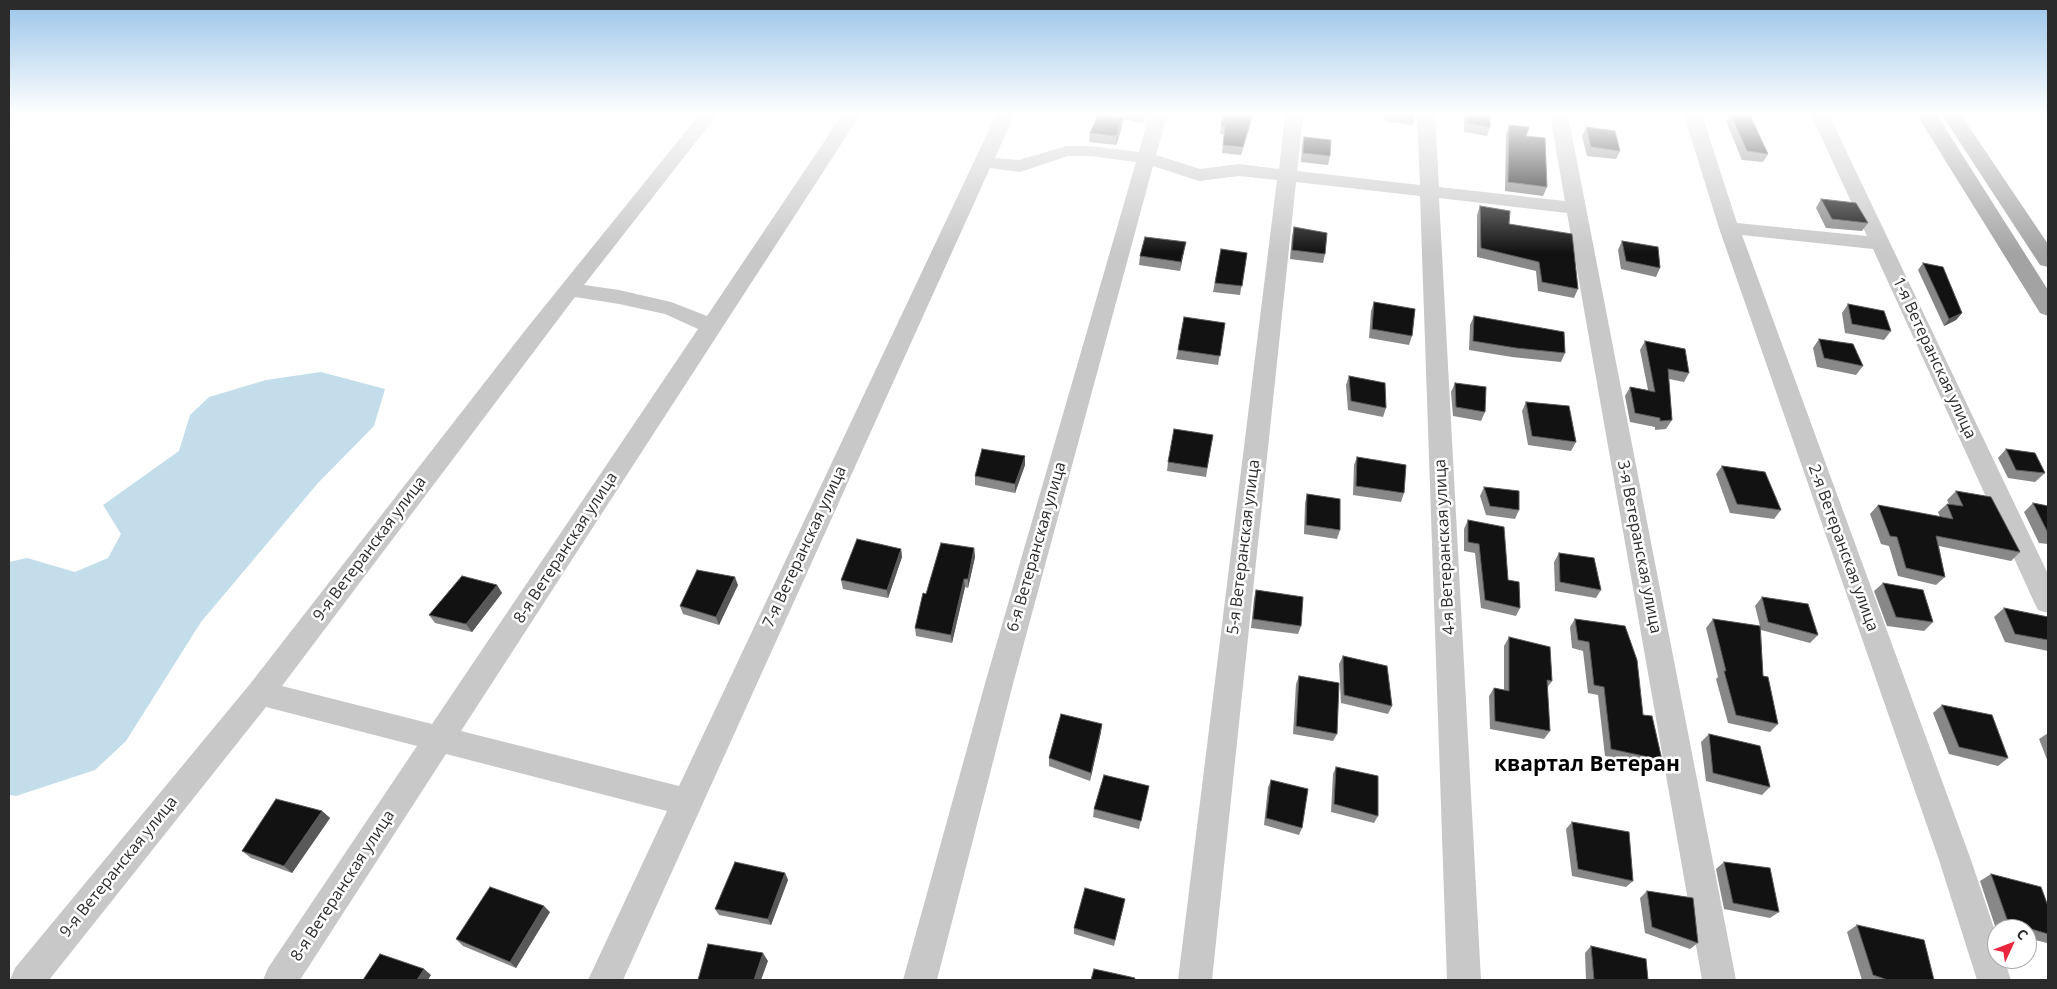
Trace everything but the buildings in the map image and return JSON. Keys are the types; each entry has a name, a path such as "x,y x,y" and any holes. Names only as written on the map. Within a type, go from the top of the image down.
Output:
{"main road":[{"path":"1956,161 2048,308"},
{"path":"1983,161 2048,260"}],"street":[{"name":"9-я Ветеранская улица","path":"27,980 260,693 569,290 671,161"},
{"name":"8-я Ветеранская улица","path":"280,980 821,161"},
{"path":"984,162 1020,166 1034,161"},
{"name":"6-я Ветеранская улица","path":"920,980 1000,680 1145,161"},
{"path":"1156,161 1199,174 1239,170 1287,177 1576,208"},
{"name":"5-я Ветеранская улица","path":"1194,980 1289,161"},
{"name":"4-я Ветеранская улица","path":"1428,161 1464,980"},
{"name":"3-я Ветеранская улица","path":"1567,161 1719,980"},
{"name":"2-я Ветеранская улица","path":"1708,161 1729,228 1955,860 1994,980"},
{"name":"1-я Ветеранская улица","path":"1842,161 2048,602"},
{"name":"7-я Ветеранская улица","path":"605,980 984,162"},
{"path":"1729,228 1882,244"},
{"path":"569,290 619,297 671,309 712,326"},
{"path":"260,693 687,802"}],"water":[{"path":"321,372 385,389 374,426 318,483 201,622 126,741 95,770 16,796 9,795 9,562 27,558 75,572 108,558 121,534 103,505 179,451 190,415 209,397 266,380"}],"district":[{"name":"квартал Ветеран","path":"1587,765"}]}
